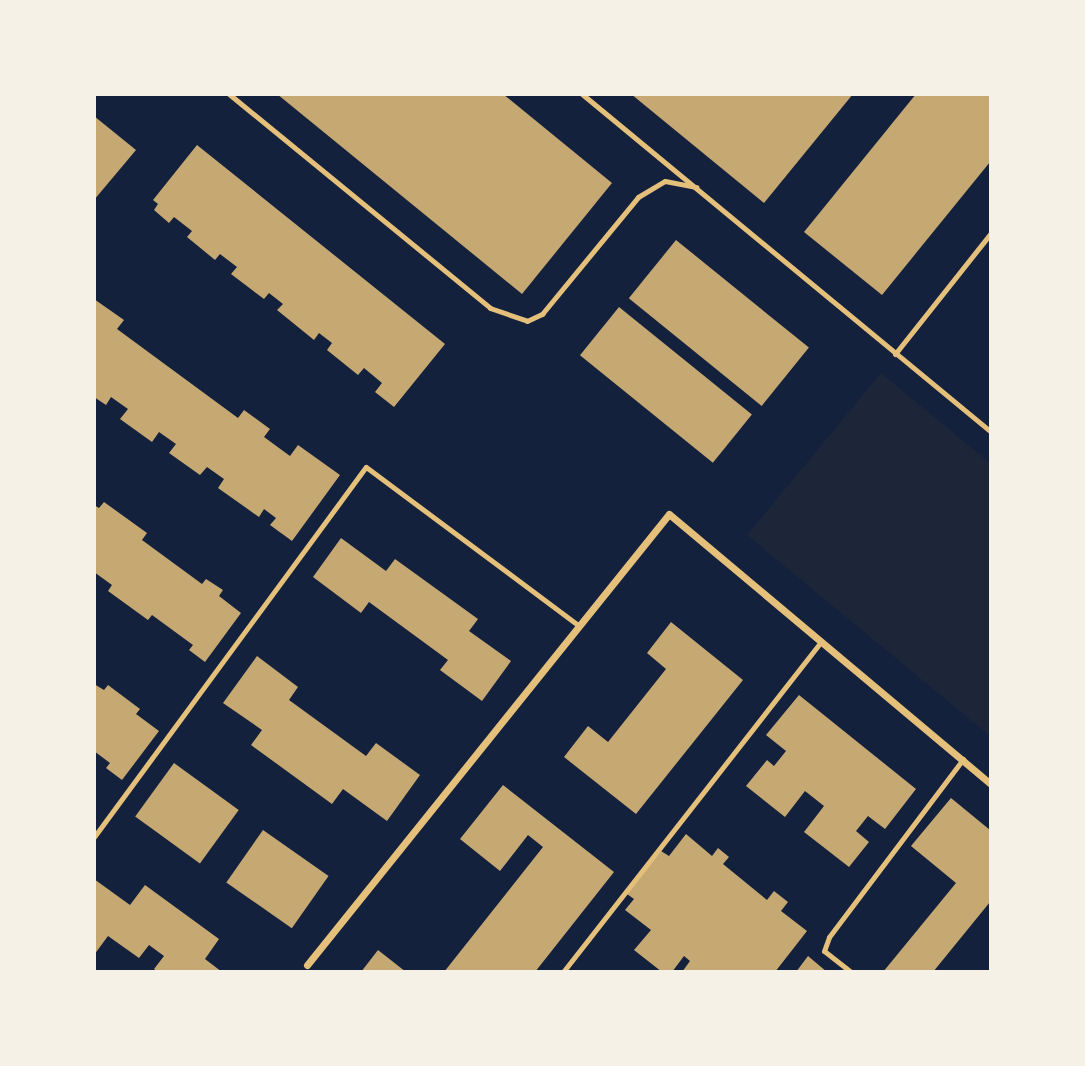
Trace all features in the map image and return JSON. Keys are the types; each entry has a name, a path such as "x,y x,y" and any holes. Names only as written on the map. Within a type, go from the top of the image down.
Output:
{"street":[{"path":"307,965 669,514 990,783"}],"lane":[{"path":"229,94 489,308 527,321 542,314 638,197 665,181 696,187"},
{"path":"582,94 990,431"},
{"path":"895,354 990,234"},
{"path":"94,837 366,467 579,626"},
{"path":"563,971 821,642"},
{"path":"850,971 824,951 829,937 963,760"}],"shaded area":[{"path":"881,373 990,463 990,736 747,535"}],"building":[{"path":"277,94 503,94 612,183 522,294"},
{"path":"631,94 853,94 764,203"},
{"path":"916,94 990,94 990,162 882,295 804,232"},
{"path":"94,116 136,150 94,200"},
{"path":"197,145 445,344 394,407 375,392 382,383 364,368 358,375 327,350 332,343 319,333 314,340 277,310 283,304 269,293 264,299 231,274 237,267 220,254 215,260 187,237 192,231 174,217 169,223 154,210 158,204 153,200"},
{"path":"676,240 809,348 762,406 629,298"},
{"path":"94,299 124,320 117,329 238,418 244,410 270,429 264,437 290,456 298,445 340,475 292,541 270,525 276,518 264,509 259,517 218,488 224,479 207,467 200,475 169,453 176,444 159,432 152,442 120,419 128,409 111,397 106,405 94,397"},
{"path":"619,307 752,415 713,463 580,355"},
{"path":"104,502 147,533 142,540 202,584 206,579 223,590 219,596 241,613 205,662 189,650 193,645 152,615 148,620 108,591 112,585 94,572 94,505 99,508"},
{"path":"341,538 386,571 395,559 478,619 469,631 511,661 482,701 440,670 448,660 369,602 361,613 313,577"},
{"path":"671,622 743,680 636,814 564,757 588,726 608,742 666,669 647,653"},
{"path":"257,656 298,687 289,700 366,756 376,743 420,775 387,821 343,789 332,804 251,745 262,730 223,703"},
{"path":"94,684 104,690 108,685 140,709 136,714 159,731 122,780 106,768 110,763 94,751"},
{"path":"799,695 916,789 885,829 868,816 856,831 869,842 849,867 804,832 824,806 805,791 785,817 746,786 767,760 774,766 786,751 766,735"},
{"path":"174,763 239,810 200,863 135,816"},
{"path":"503,785 614,872 535,972 444,972 543,847 528,835 500,871 460,839"},
{"path":"951,798 990,830 990,902 933,972 883,972 956,883 911,846"},
{"path":"263,830 329,876 292,928 226,882"},
{"path":"686,834 712,856 718,848 729,857 723,864 767,900 774,891 788,902 781,911 807,931 775,972 682,972 690,961 684,956 672,972 662,972 634,950 651,930 625,910 634,899 627,894 661,851 669,856"},
{"path":"94,879 130,905 145,885 219,939 205,959 222,972 158,972 154,969 164,956 149,945 139,958 108,936 94,955"},
{"path":"378,950 406,972 361,972"},
{"path":"808,956 827,972 796,972"}]}
